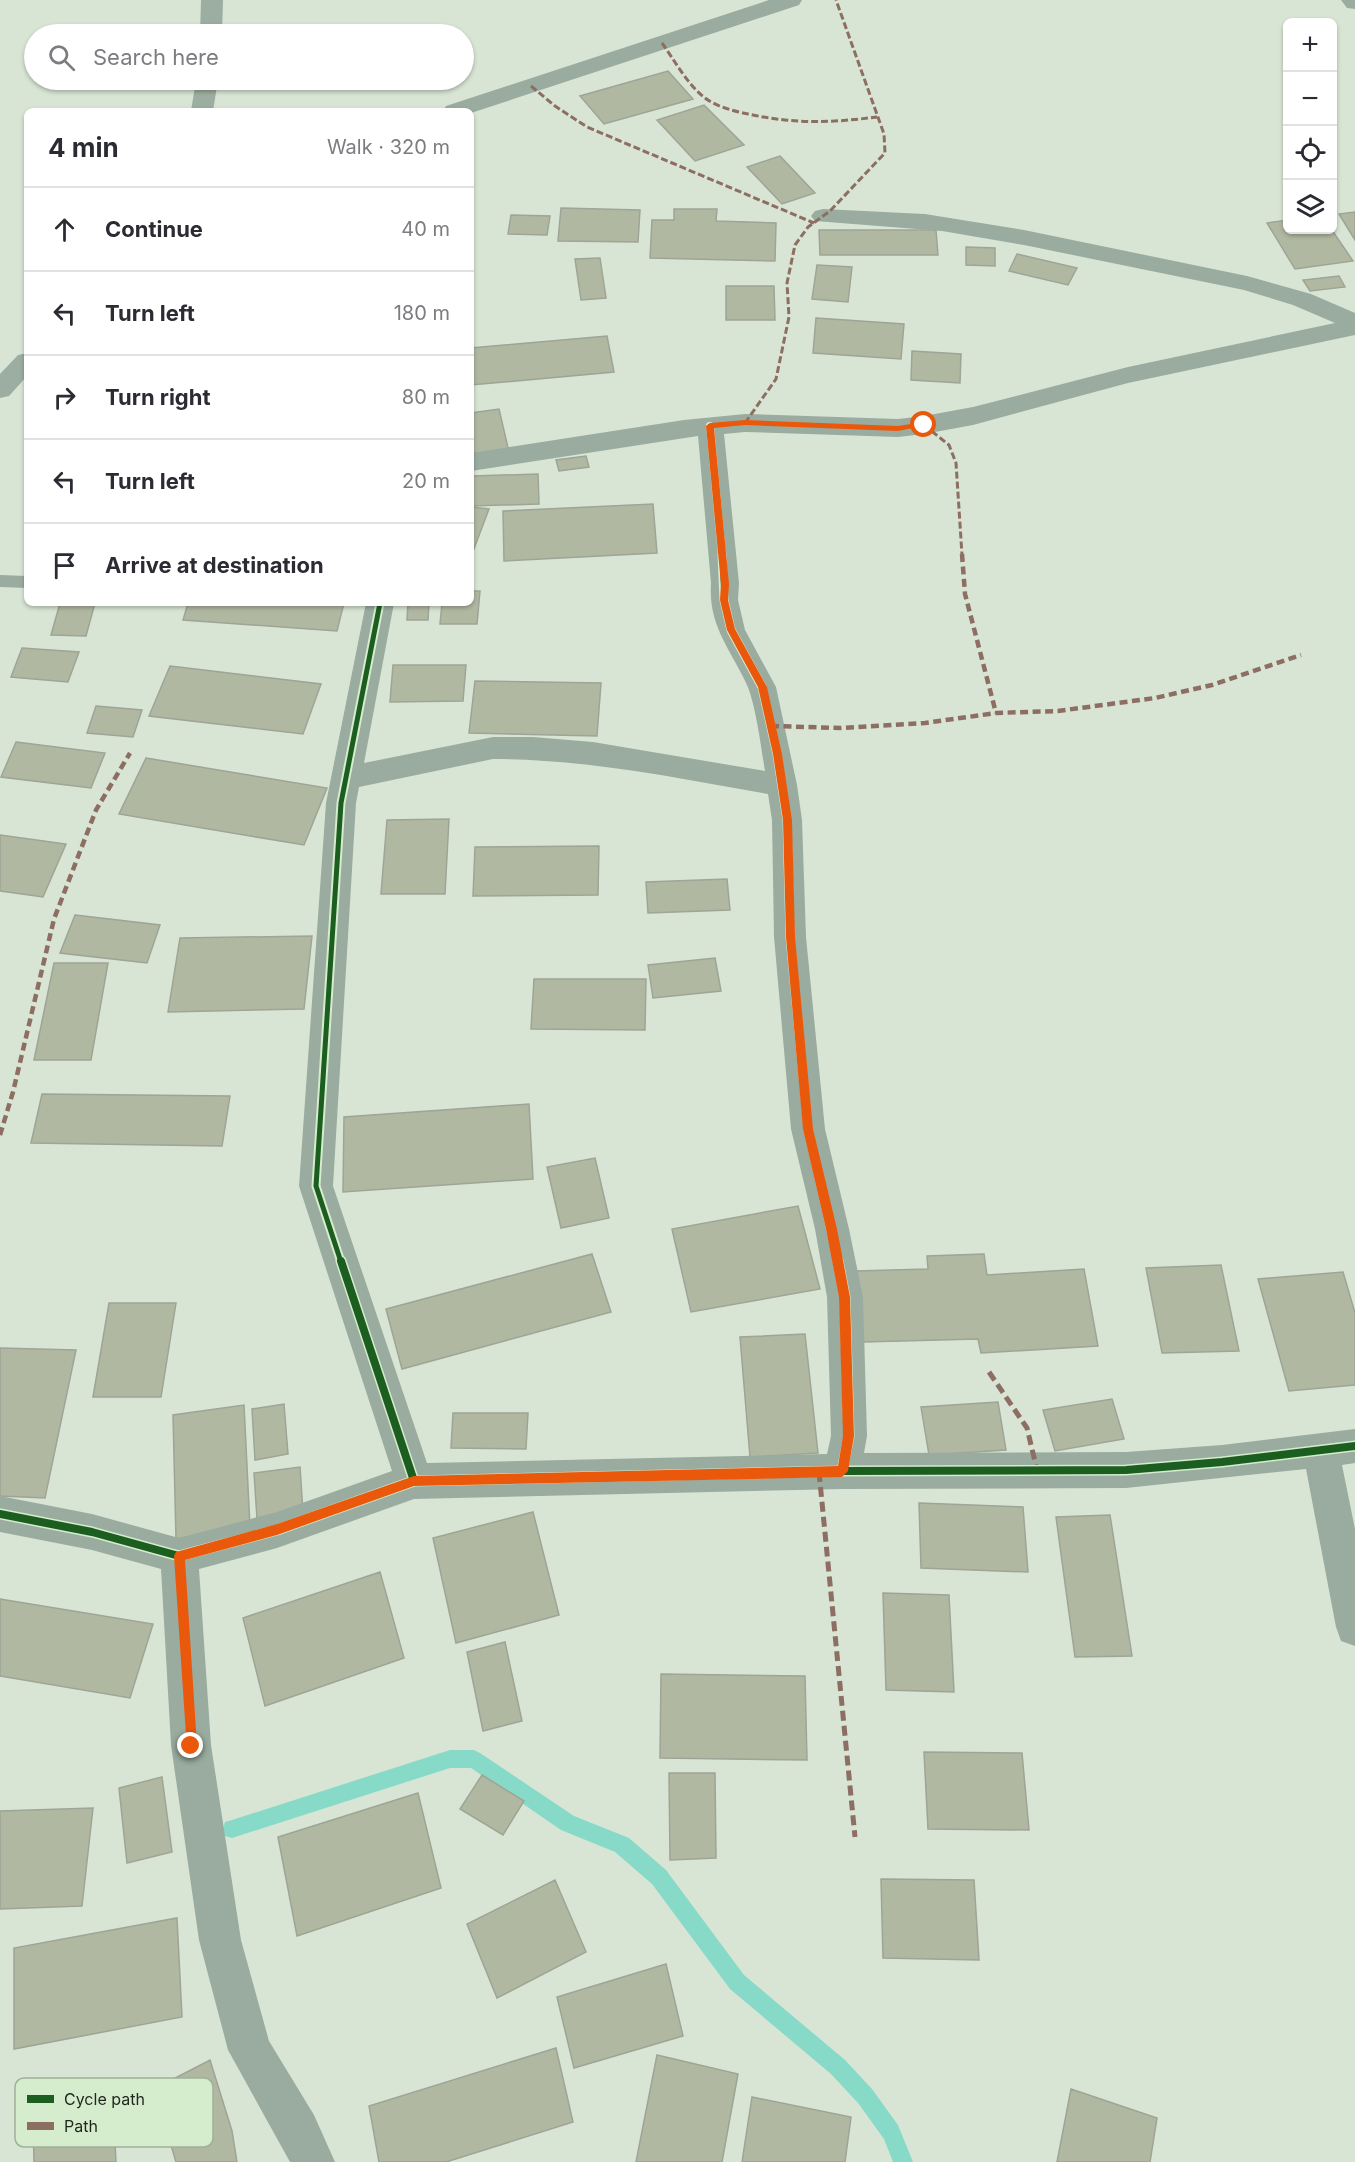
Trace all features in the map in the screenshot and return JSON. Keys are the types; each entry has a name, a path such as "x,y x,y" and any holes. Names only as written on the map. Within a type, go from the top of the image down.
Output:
{"main road":[{"path":"211,24 212,0"},
{"path":"202,108 205,90"},
{"path":"0,390 24,364"}],"street":[{"path":"463,108 791,0"},
{"path":"823,216 958,225 1242,281 1318,305 1355,323"},
{"path":"1318,305 1355,300"},
{"path":"474,462 710,426 745,423 898,428 924,425 973,416 1128,375 1355,327"},
{"path":"710,426 725,584 724,600 731,630 742,646 762,687 777,754 787,820 790,937 808,1129 832,1229 844,1297 849,1436 842,1471"},
{"path":"379,606 341,803 316,1186 414,1481"},
{"path":"346,778 493,748 533,748 593,753 782,785"},
{"path":"0,1514 92,1532 180,1556 277,1530 414,1481 842,1471 1126,1470 1338,1448 1355,1627"},
{"path":"180,1556 191,1746 220,1940 250,2050 313,2162"}],"lane":[{"path":"0,581 24,582"}],"building":[{"path":"668,71 693,99 604,124 580,96"},
{"path":"704,105 744,145 695,161 657,120"},
{"path":"780,156 815,193 782,204 747,167"},
{"path":"561,208 640,210 638,242 558,241"},
{"path":"674,209 717,209 716,221 776,223 775,261 650,258 652,220 674,220"},
{"path":"1355,212 1355,240 1339,214"},
{"path":"511,215 550,216 547,235 508,234"},
{"path":"1283,221 1283,234 1335,234 1353,261 1295,269 1267,223"},
{"path":"819,230 936,230 938,255 820,255"},
{"path":"966,247 995,248 995,266 966,265"},
{"path":"1017,254 1077,268 1068,285 1009,271"},
{"path":"600,258 606,298 581,300 575,259"},
{"path":"817,265 852,267 848,302 812,299"},
{"path":"1339,276 1345,287 1310,291 1303,280"},
{"path":"726,286 774,286 775,320 726,320"},
{"path":"816,318 904,324 901,359 813,353"},
{"path":"607,336 614,372 474,385 474,348"},
{"path":"912,351 961,354 960,383 911,380"},
{"path":"499,409 509,452 474,457 474,413"},
{"path":"586,456 589,467 559,471 556,460"},
{"path":"538,474 539,504 474,506 474,476"},
{"path":"653,504 657,553 504,561 503,511"},
{"path":"474,507 489,509 474,549"},
{"path":"474,591 480,591 477,624 440,624 442,606 474,606"},
{"path":"59,606 94,606 86,636 51,635"},
{"path":"187,606 343,606 337,631 183,620"},
{"path":"408,606 429,606 428,620 407,620"},
{"path":"22,648 79,652 68,682 11,677"},
{"path":"393,665 466,665 463,701 390,702"},
{"path":"170,666 321,684 303,734 149,716"},
{"path":"475,681 601,683 597,736 469,733"},
{"path":"96,706 142,710 133,737 87,733"},
{"path":"16,742 105,753 91,788 1,777"},
{"path":"146,758 327,788 304,845 119,814"},
{"path":"449,819 445,894 381,894 387,820"},
{"path":"0,835 66,844 43,897 0,891"},
{"path":"599,846 598,895 473,896 475,847"},
{"path":"727,879 730,910 648,913 646,882"},
{"path":"75,915 160,925 147,963 60,953"},
{"path":"312,936 304,1009 168,1012 180,938"},
{"path":"715,958 721,991 653,998 648,965"},
{"path":"54,963 108,963 91,1060 34,1060"},
{"path":"534,979 646,979 645,1030 531,1029"},
{"path":"42,1094 230,1096 222,1146 31,1143"},
{"path":"529,1104 533,1179 343,1192 344,1117"},
{"path":"595,1158 609,1218 561,1228 547,1167"},
{"path":"798,1206 820,1289 691,1312 672,1229"},
{"path":"592,1254 611,1312 402,1369 386,1309"},
{"path":"984,1254 987,1275 1084,1269 1098,1346 981,1353 978,1339 863,1342 856,1271 928,1269 927,1256"},
{"path":"1221,1265 1239,1351 1162,1353 1146,1268"},
{"path":"1343,1272 1355,1313 1355,1385 1289,1391 1258,1279"},
{"path":"109,1303 176,1303 161,1397 93,1397"},
{"path":"805,1334 818,1453 750,1457 740,1337"},
{"path":"0,1348 76,1350 45,1498 0,1496"},
{"path":"1112,1399 1124,1439 1055,1451 1043,1410"},
{"path":"998,1402 1006,1450 929,1455 921,1407"},
{"path":"284,1404 288,1454 255,1460 252,1409"},
{"path":"244,1405 250,1527 176,1539 173,1415"},
{"path":"453,1413 528,1413 526,1449 451,1448"},
{"path":"300,1467 303,1512 257,1519 254,1473"},
{"path":"919,1503 1023,1507 1028,1572 921,1568"},
{"path":"533,1512 559,1615 456,1643 433,1538"},
{"path":"1110,1515 1132,1656 1075,1657 1056,1517"},
{"path":"380,1572 404,1658 265,1706 243,1618"},
{"path":"883,1593 949,1595 954,1692 886,1690"},
{"path":"0,1599 153,1624 130,1698 0,1676"},
{"path":"505,1642 522,1721 483,1731 467,1652"},
{"path":"661,1674 805,1676 807,1760 660,1758"},
{"path":"924,1752 1022,1753 1029,1830 928,1829"},
{"path":"669,1773 715,1773 716,1858 670,1860"},
{"path":"482,1775 524,1801 503,1835 460,1809"},
{"path":"162,1777 172,1852 127,1863 119,1788"},
{"path":"418,1793 441,1888 297,1936 278,1837"},
{"path":"93,1808 82,1906 0,1909 0,1811"},
{"path":"881,1879 974,1880 979,1960 883,1958"},
{"path":"555,1880 586,1952 497,1998 467,1924"},
{"path":"177,1918 182,2017 14,2049 14,1948"},
{"path":"666,1964 683,2036 574,2068 557,1997"},
{"path":"556,2048 573,2122 446,2162 379,2162 369,2106"},
{"path":"657,2055 738,2074 722,2162 636,2162"},
{"path":"210,2060 232,2131 237,2162 176,2162 171,2147 213,2147 213,2078 175,2078"},
{"path":"1071,2089 1157,2118 1150,2162 1057,2162"},
{"path":"752,2097 851,2117 845,2162 742,2162"},
{"path":"34,2147 115,2147 116,2162 34,2162"}],"waterway":[{"path":"232,1829 450,1759 474,1759 568,1823 622,1845 659,1877 737,1982 838,2067 865,2096 891,2132 903,2162"}],"marked path":[{"path":"745,423 776,379 789,317 787,283 795,245 808,227 830,211 885,153 884,134 836,0"},
{"path":"662,43 699,92 705,98 727,108 743,113 809,123 877,117"},
{"path":"531,86 555,106 587,127 814,223"},
{"path":"924,425 949,445 956,463 965,594 996,713"},
{"path":"771,726 841,728 925,723 996,713 1058,711 1155,698 1212,685 1301,655"},
{"path":"0,1135 13,1092 54,919 96,810 130,753"},
{"path":"989,1372 1027,1428 1037,1470"},
{"path":"819,1472 855,1837"}],"cycle path":[{"path":"710,426 725,583 724,600 731,630 762,687 777,754 787,820 790,937 808,1129 832,1229 845,1297 849,1436 842,1471"},
{"path":"379,606 341,803 316,1186 414,1481"},
{"path":"0,1514 92,1532 179,1556 277,1530 414,1481 842,1471 1126,1470 1222,1462 1355,1446"}],"route":[{"path":"191,1746 180,1556 277,1530 414,1481 842,1471 849,1436 844,1297 832,1229 808,1129 798,1001 790,937 787,820 777,754 762,687 742,646 731,630 724,600 725,584 710,426 745,423 898,428 924,425"}]}
